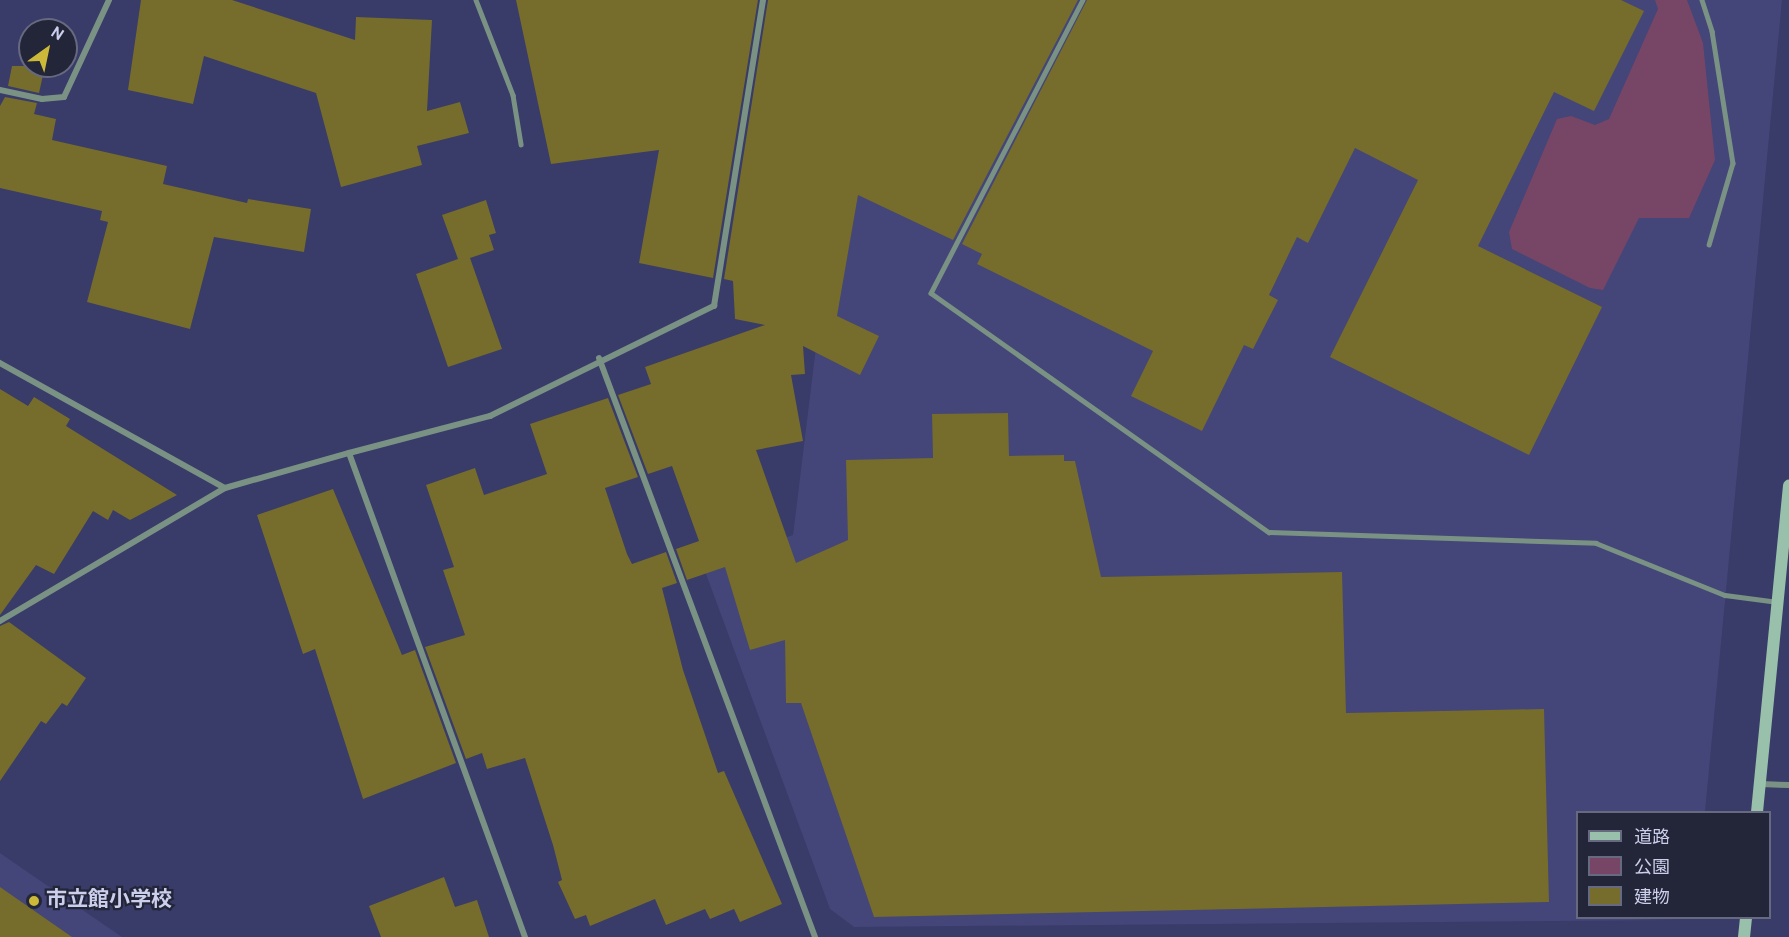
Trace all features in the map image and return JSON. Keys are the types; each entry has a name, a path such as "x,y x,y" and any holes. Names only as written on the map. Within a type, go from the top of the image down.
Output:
{"street":[{"path":"0,90 42,99 64,97 109,0"},
{"path":"0,621 225,488 490,416 599,358 714,306 763,0"},
{"path":"599,358 815,937"},
{"path":"0,363 225,488"},
{"path":"349,453 525,937"},
{"path":"1757,811 1789,486"},
{"path":"1760,784 1789,785"},
{"path":"1744,937 1746,919"}],"lane":[{"path":"476,0 513,94 520,144"},
{"path":"1083,0 931,293 1269,532 1596,543 1725,595 1778,602"},
{"path":"1702,0 1712,31 1732,163 1709,244"}],"shaded area":[{"path":"877,0 1782,0 1705,811 1576,811 1576,919 1684,920 854,927 830,909 703,566 793,535 816,347"},
{"name":"市立館小学校","path":"0,853 16,864 122,937 0,937"}],"green space":[{"path":"1655,0 1687,0 1703,43 1715,160 1689,218 1639,218 1603,290 1590,288 1512,249 1509,232 1557,119 1571,116 1595,125 1609,119 1658,9"}],"building":[{"path":"141,0 232,0 355,40 356,17 432,20 427,111 460,102 469,133 417,146 422,165 341,187 316,93 204,56 193,104 128,90"},
{"path":"516,0 758,0 713,278 639,263 659,150 551,164"},
{"path":"768,0 1078,0 953,240 858,195 837,316 879,336 860,375 803,346 805,374 791,375 803,441 756,450 796,563 848,540 846,460 933,458 932,414 1008,413 1009,456 1064,455 1064,461 1075,461 1101,577 1342,572 1346,713 1544,709 1549,902 874,917 801,703 786,703 785,640 750,650 725,567 687,580 676,549 699,541 672,466 648,474 618,395 651,384 645,367 765,325 735,319 733,281 724,279"},
{"path":"1087,0 1621,0 1644,11 1594,111 1554,92 1478,246 1602,307 1529,455 1330,357 1418,180 1355,148 1308,243 1297,237 1269,295 1278,300 1253,349 1244,345 1202,431 1131,396 1153,351 977,264 982,254 962,244"},
{"path":"12,66 18,66 18,78 42,78 39,93 8,86"},
{"path":"5,97 37,103 34,114 56,119 52,140 167,166 163,184 247,203 248,199 311,209 304,252 214,237 190,329 87,302 108,222 100,220 102,211 0,188 0,106"},
{"path":"486,200 496,233 489,235 494,250 470,258 502,349 448,367 416,274 458,259 442,215"},
{"path":"0,389 28,406 34,397 70,419 66,426 177,495 130,520 113,510 108,520 93,511 54,574 36,565 0,615"},
{"path":"608,398 638,477 605,488 627,554 632,564 666,552 677,583 662,588 683,670 718,773 724,771 782,904 740,922 734,909 710,919 705,909 666,925 655,899 590,926 586,915 575,919 558,882 562,880 553,845 525,758 487,769 482,753 466,759 425,647 465,635 443,570 454,567 426,485 475,468 484,495 547,474 530,424"},
{"path":"333,489 402,655 415,650 456,763 363,799 315,649 303,654 257,515"},
{"path":"9,622 86,678 67,706 62,703 46,724 41,721 0,781 0,626"},
{"path":"444,877 455,907 477,900 489,937 381,937 369,906"},
{"path":"0,887 72,937 0,937"}],"place":[{"name":"市立館小学校","path":"34,901"}]}
